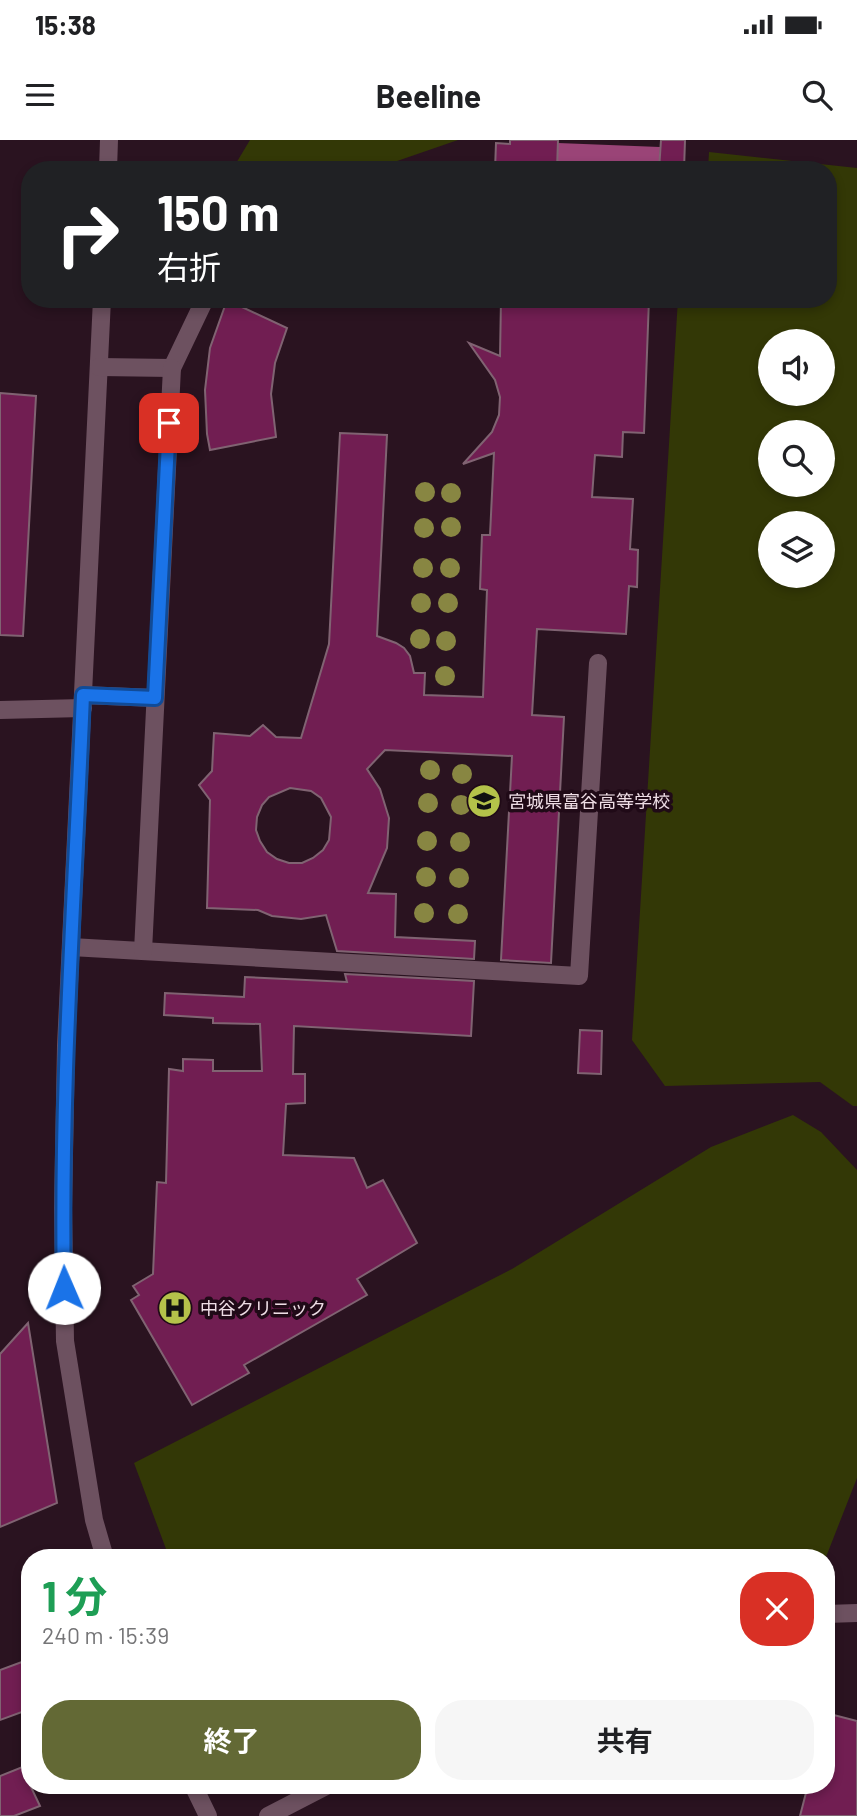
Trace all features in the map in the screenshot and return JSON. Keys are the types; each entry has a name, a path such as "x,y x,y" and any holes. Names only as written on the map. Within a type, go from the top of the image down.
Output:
{"street":[{"path":"108,161 109,140"},
{"path":"102,308 66,1046 63,1208 65,1341 94,1520 102,1549"},
{"path":"143,951 172,368 201,308"},
{"path":"99,366 172,368"},
{"path":"71,947 579,976 598,663"},
{"path":"0,710 83,701 155,698"},
{"path":"835,1614 857,1613"},
{"path":"197,1794 208,1816"},
{"path":"268,1816 311,1794"}],"green space":[{"path":"250,140 458,140 397,161 237,161"},
{"path":"709,152 792,161 708,161"},
{"path":"837,166 857,168 857,1106 853,1106 820,1082 665,1086 632,1040 677,308 837,308"},
{"path":"793,1115 821,1132 857,1170 857,1478 829,1549 166,1549 134,1463 512,1269 711,1147"}],"shaded area":[{"path":"558,143 660,147 659,161 557,161"}],"building":[{"path":"510,140 558,140 557,161 495,161 496,143 510,144"},
{"path":"661,140 685,140 684,161 660,161"},
{"path":"224,308 244,308 287,328 275,363 271,394 276,437 210,450 205,390 210,348"},
{"path":"501,308 649,308 644,433 623,432 622,457 595,455 592,497 633,499 630,549 638,550 637,587 629,586 626,634 537,629 532,715 564,717 551,963 501,960 512,756 385,750 367,769 380,789 389,818 387,848 368,893 396,894 395,937 475,941 474,959 337,951 326,915 301,919 272,916 258,910 207,908 210,800 199,785 212,771 214,733 250,736 263,725 276,737 301,738 329,644 340,433 387,435 377,636 404,648 410,656 414,673 425,673 424,695 483,697 487,590 480,589 482,535 490,535 494,453 463,464 492,432 499,415 500,397 495,380 469,343 500,356","holes":["290,788 311,791 321,798 331,817 329,840 323,850 302,863 289,863 267,852 256,830 257,817 269,797"]},
{"path":"0,393 36,396 23,636 0,635"},
{"path":"345,974 474,981 471,1036 294,1026 293,1074 305,1074 305,1103 286,1104 283,1155 354,1158 367,1188 383,1180 417,1243 357,1279 367,1295 244,1365 249,1373 192,1405 131,1300 139,1295 133,1286 153,1274 157,1182 166,1183 169,1069 183,1071 183,1059 213,1060 213,1071 262,1071 260,1024 213,1023 213,1018 164,1015 165,993 244,997 245,977 347,982"},
{"path":"580,1030 602,1031 601,1074 578,1073"},
{"path":"28,1323 57,1503 0,1527 0,1354"},
{"path":"21,1662 21,1712 0,1720 0,1670"},
{"path":"835,1715 857,1721 857,1816 800,1816 806,1794 835,1794"},
{"path":"21,1768 21,1794 34,1794 40,1806 14,1816 0,1816 0,1776"}],"place":[{"name":"宮城県富谷高等学校","path":"484,801"},
{"name":"中谷クリニック","path":"175,1308"}],"route":[{"path":"64,1288 66,1046 83,695 155,698 169,423"}]}
